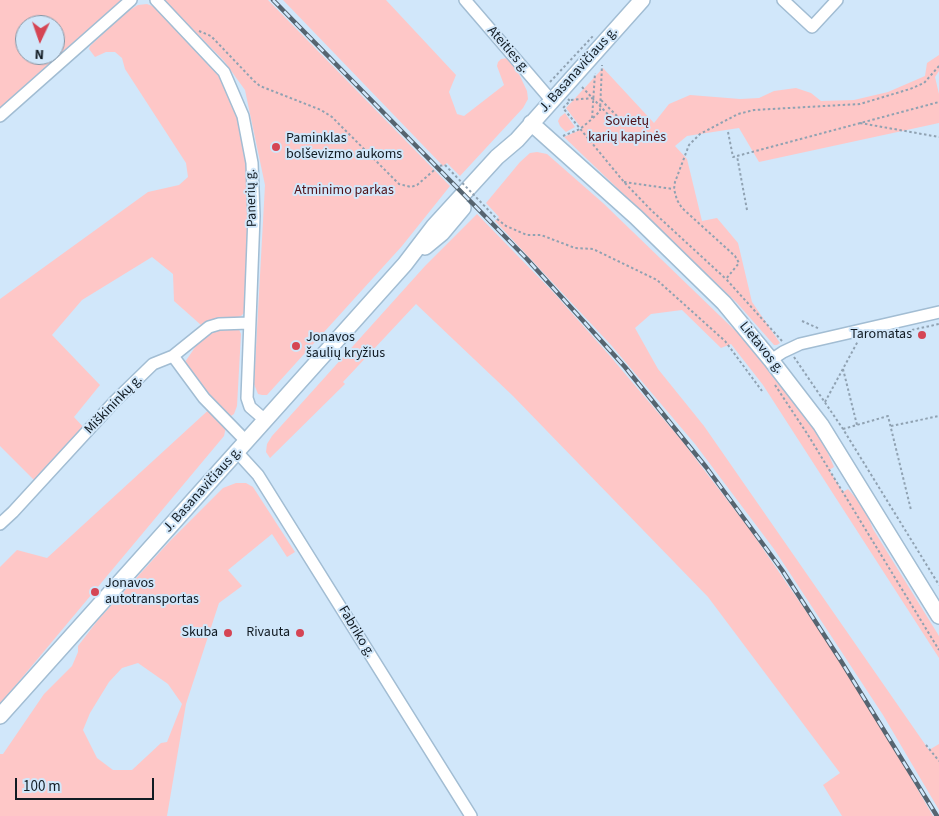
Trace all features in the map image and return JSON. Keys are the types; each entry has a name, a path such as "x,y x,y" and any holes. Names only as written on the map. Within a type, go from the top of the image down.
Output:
{"main road":[{"name":"J. Basanavičiaus g.","path":"0,716 405,264 434,226 496,157 517,140 642,0"},
{"name":"Lietavos g.","path":"531,123 636,217 714,292 771,360 821,426 939,616"}],"street":[{"path":"0,116 131,0"},
{"name":"Panerių g.","path":"156,0 224,72 243,116 252,163 254,216 247,398 250,407 265,420"},
{"name":"Ateities g.","path":"465,0 558,93"},
{"path":"783,0 812,27 837,0"},
{"path":"771,360 800,344 939,312"},
{"name":"Miškininkų g.","path":"0,524 115,401 153,364 173,356 209,327 218,324 249,323"},
{"name":"Fabriko g.","path":"173,356 241,446 471,816"}],"path":[{"path":"184,30 200,31 211,36 260,86 321,110 332,117 399,184 411,187 417,186 438,166 445,165 506,226 527,234 541,235 575,248 593,249 658,280 725,341 762,390"},
{"path":"558,93 594,34"},
{"path":"555,145 563,136 580,129 600,111 602,65"},
{"path":"726,279 739,263 735,256 682,208 677,200 674,189 677,175 689,145 700,134 738,114 754,110 860,104 924,83 939,66"},
{"path":"592,119 595,73"},
{"path":"544,84 570,101 563,108 624,182 651,210 726,279 788,349 843,429 939,585"},
{"path":"582,87 618,125 622,121 600,98"},
{"path":"558,93 593,98"},
{"path":"728,132 733,157 939,102"},
{"path":"859,123 939,137"},
{"path":"737,156 748,210"},
{"path":"624,182 674,189"},
{"path":"802,321 825,331"},
{"path":"825,402 858,341"},
{"path":"843,368 857,425"},
{"path":"774,386 808,435 939,650"},
{"path":"843,429 888,416 911,510"},
{"path":"891,426 939,416"},
{"path":"926,744 939,761"}],"green space":[{"path":"0,0 124,0 65,52 65,15 15,15 15,65 51,65 0,110"},
{"name":"Atminimo parkas","path":"164,0 268,0 450,186 402,246 267,395 258,394 254,384 265,185 245,90 224,61"},
{"path":"283,0 386,0 456,75 449,92 457,114 464,116 504,85 497,66 501,59 508,58 520,76 527,91 528,99 523,108 460,176 447,163 443,166"},
{"path":"147,4 155,7 220,76 235,111 241,133 249,181 250,221 245,312 233,319 241,334 237,406 234,414 228,418 224,436 0,704 0,567 17,550 47,558 214,405 185,362 202,337 201,325 174,301 173,274 152,257 82,300 52,335 100,385 74,417 85,429 36,482 0,446 0,299 148,192 179,185 188,177 186,163 125,69 122,58 115,52 106,52 95,57 89,49 125,13 138,5"},
{"name":"Sovietų karių kapinės","path":"939,55 939,71 935,77 939,94 939,123 759,162 739,128 687,136 675,146 687,159 702,221 717,218 738,243 752,302 780,343 777,345 774,345 737,303 564,137 582,129 566,108 603,68 654,123 669,104 690,95 740,99 759,98 774,91 796,88 811,93 821,101 854,100 888,92 925,76 927,63"},
{"path":"565,113 575,127 566,132 558,121"},
{"path":"530,153 547,154 603,203 748,343 821,437 834,467 829,470 843,492 848,489 865,509 873,529 939,636 939,658 763,385 731,344 721,348 682,310 651,314 635,328 658,369 704,426 929,750 939,744 939,810 883,715 774,549 695,444 611,345 495,221 499,217 486,203 520,162"},
{"path":"477,214 553,292 610,356 682,441 750,530 830,646 880,724 933,816 842,816 823,785 840,773 708,597 513,396 416,304 343,382 345,384 270,458 266,452 267,444 272,436 425,266"},
{"path":"236,483 246,483 253,487 295,552 287,557 272,534 228,570 242,586 219,603 186,704 167,816 0,816 0,754 3,754 44,694 72,666 78,652 78,646 98,620 170,541 223,488","holes":["138,663 168,684 182,704 167,742 161,743 132,770 113,770 97,758 83,730 90,713 109,682 122,668"]}],"railway":[{"path":"273,0 527,259 625,367 706,467 782,570 937,816"}],"place":[{"name":"Paminklas bolševizmo aukoms","path":"276,147"},
{"name":"Taromatas","path":"922,335"},
{"name":"Jonavos šaulių kryžius","path":"296,346"},
{"name":"Jonavos autotransportas","path":"95,592"},
{"name":"Skuba","path":"228,633"},
{"name":"Rivauta","path":"300,633"}]}
